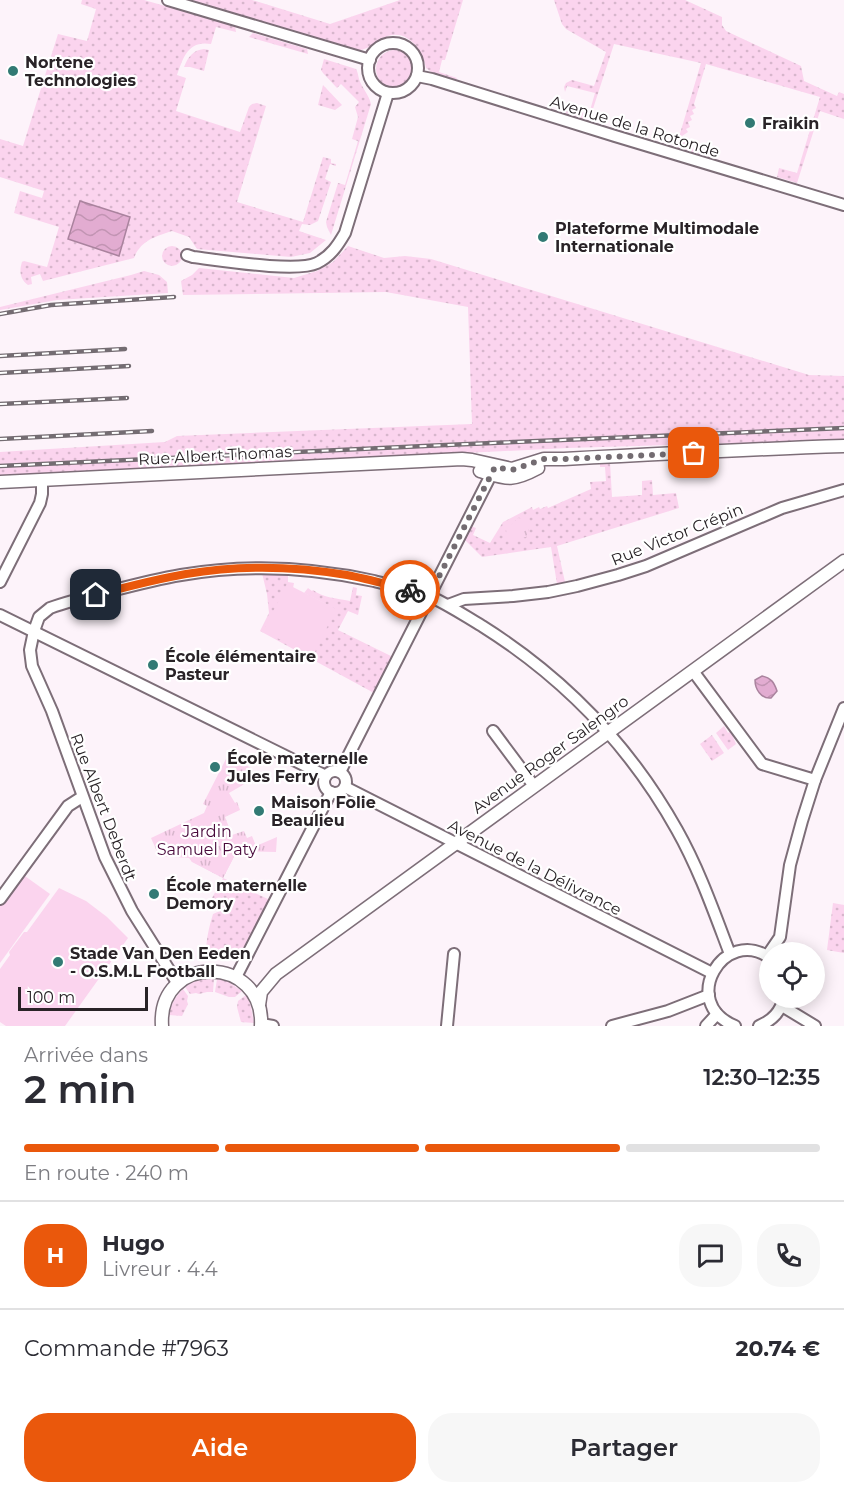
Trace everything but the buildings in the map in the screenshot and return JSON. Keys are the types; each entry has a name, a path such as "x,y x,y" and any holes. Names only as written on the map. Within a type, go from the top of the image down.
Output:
{"street":[{"path":"168,0 370,60"},
{"path":"401,45 416,58 417,76 410,87 404,91 388,93 372,82 368,70 370,60 381,46 401,45"},
{"name":"Avenue de la Rotonde","path":"417,76 844,205"},
{"path":"188,255 265,265 304,267 317,263 335,250 345,233 388,93"},
{"name":"Rue Albert Thomas","path":"0,482 467,460 493,470 512,470 544,459 844,446"},
{"path":"340,772 493,470"},
{"path":"0,582 40,503 42,480"},
{"name":"Rue Victor Crépin","path":"448,605 464,599 548,592 627,572 782,508 844,490"},
{"name":"Avenue Roger Salengro","path":"239,980 249,984 256,983 276,974 844,561"},
{"path":"33,631 42,613 55,606 159,579 216,570 262,568 308,570 354,577 429,596 448,605 507,642 547,673 608,733 654,793 678,832 698,872 730,954"},
{"path":"0,615 326,776"},
{"name":"Rue Albert Deberdt","path":"33,631 30,661 52,711 105,857 128,904 178,984"},
{"path":"693,671 762,764 815,780"},
{"path":"777,942 780,937 793,855 815,780 844,708"},
{"path":"494,731 534,786"},
{"path":"331,772 340,772 346,780 345,788 334,793 327,790 324,783 326,776 331,772"},
{"name":"Avenue de la Délivrance","path":"345,788 712,972"},
{"path":"239,980 331,792"},
{"path":"2,891 68,806 82,797"},
{"path":"735,1026 723,1020 712,1005 709,995 712,972 730,954 739,951 759,953"},
{"path":"447,1026 454,954"},
{"path":"162,1026 162,1016 169,994 190,976 204,972 222,972 239,980 252,992 259,1005 265,1026"},
{"name":"Avenue Roger Salengro","path":"259,1005 261,992 276,974"},
{"path":"612,1026 668,1011 709,995"},
{"path":"759,1026 773,1018 779,1008"},
{"path":"791,1008 815,1026"},
{"path":"706,1026 717,1014"}],"green space":[{"path":"82,0 144,0 235,26 236,32 216,27 211,44 197,45 188,52 177,75 186,78 176,111 240,132 252,104 266,106 237,202 303,222 323,157 331,159 331,163 336,166 330,164 325,179 331,182 318,221 310,225 302,224 299,231 326,240 310,253 291,257 197,249 189,237 172,231 154,237 145,243 134,258 43,281 40,274 31,277 32,284 25,283 21,275 22,262 47,267 59,227 14,213 20,191 42,198 44,191 0,177 0,139 23,146 58,34 87,41 96,9 81,4"},
{"path":"191,0 252,0 330,24 400,0 463,0 445,60 442,60 439,72 457,78 455,81 434,74 426,68 418,49 402,36 388,36 358,51"},
{"path":"554,0 685,0 722,17 722,25 726,31 801,66 804,81 837,96 839,92 844,94 844,119 820,111 797,183 777,177 779,168 797,173 820,97 706,64 694,104 696,108 692,110 694,114 690,116 692,120 688,122 690,127 686,129 688,132 682,136 688,147 708,153 707,156 676,147 701,63 614,44 590,118 586,120 561,111 558,108 563,100 561,106 589,114 595,93 567,86 565,92 564,87 572,80 594,86 606,52 566,29"},
{"path":"253,33 307,49 308,54 249,37"},
{"path":"204,49 209,50 204,71 184,67 191,55"},
{"path":"395,50 409,55 414,69 409,83 395,88 381,83 376,69 381,55"},
{"path":"324,59 356,69 371,104 331,235 326,222 338,183 345,185 358,141 352,139 358,117 355,107 359,102 341,84 337,88 323,73 321,70"},
{"path":"323,85 342,105 335,110 318,105"},
{"path":"172,246 179,249 182,256 179,263 172,266 165,263 162,256 165,249"},
{"path":"348,246 384,258 405,256 431,259 809,375 844,376 844,440 568,448 0,476 0,452 165,442 177,436 472,424 468,307 386,292 183,295 181,281 199,268 294,278 317,271 333,262"},
{"path":"144,271 159,275 167,282 168,293 57,300 0,310 0,307"},
{"path":"610,462 612,497 642,495 642,481 652,480 653,495 676,493 679,508 557,546 565,582 557,584 551,547 482,557 464,539 470,526 476,528 473,535 490,543 503,522 532,507 533,510 539,507 540,509 547,506 548,508 591,489 590,482 606,481 605,467 600,467 600,463"},
{"path":"518,518 527,519 529,530 526,537 507,541 506,529"},
{"path":"262,573 288,574 288,582 294,583 293,588 336,609 304,593 308,588 326,596 350,601 353,587 357,588 356,595 362,596 358,615 348,611 338,630 393,657 374,693 260,631 269,613"},
{"path":"287,584 336,609 313,656 263,631"},
{"path":"724,726 728,733 732,730 736,735 733,737 736,744 728,750 716,733"},
{"path":"712,735 724,753 712,761 700,744"},
{"name":"Jardin Samuel Paty","path":"229,753 243,760 242,763 251,768 255,778 229,793 235,803 237,802 240,810 225,817 232,835 244,831 247,838 252,836 256,846 277,837 276,852 237,851 223,878 192,862 189,858 159,856 151,838 204,813 207,806 203,804"},
{"path":"238,839 249,851 237,851 223,878 191,861"},
{"path":"22,874 50,894 0,963 0,905"},
{"path":"223,878 270,900 241,959 219,954 206,954 213,914 220,911 212,898"},
{"name":"Stade Van Den Eeden - O.S.M.L Football","path":"59,888 86,901 107,917 128,938 65,1026 6,1026 0,1022 0,969 10,955 9,952 24,932 27,932"},
{"path":"833,903 844,905 844,953 827,950"},
{"path":"214,979 213,992 190,994 185,987 193,982"},
{"path":"217,979 227,981 242,991 235,997 215,992"},
{"path":"183,989 188,996 188,1004 182,1016 169,1015 174,1001"},
{"path":"246,995 250,1002 254,1023 241,1022 237,1007 238,1001"}],"water":[{"path":"80,201 130,217 119,256 68,239"},
{"path":"762,676 770,679 776,688 777,691 771,698 759,693 756,687 755,680"}],"railway":[{"path":"0,314 51,305 174,297"},
{"path":"0,356 125,349"},
{"path":"0,373 129,366"},
{"path":"0,404 127,398"},
{"path":"0,466 844,428"},
{"path":"0,439 152,431"}],"way so far":[{"path":"410,590 429,596 495,467 516,469 549,458 694,453"}],"place":[{"name":"Nortene Technologies","path":"13,71"},
{"name":"Fraikin","path":"750,123"},
{"name":"Plateforme Multimodale Internationale","path":"543,237"},
{"name":"École élémentaire Pasteur","path":"153,665"},
{"name":"École maternelle Jules Ferry","path":"215,767"},
{"name":"Maison Folie Beaulieu","path":"259,811"},
{"name":"École maternelle Demory","path":"154,894"},
{"name":"Stade Van Den Eeden - O.S.M.L Football","path":"58,962"}],"route":[{"path":"96,595 178,575 244,568 308,570 354,577 410,590"}]}
